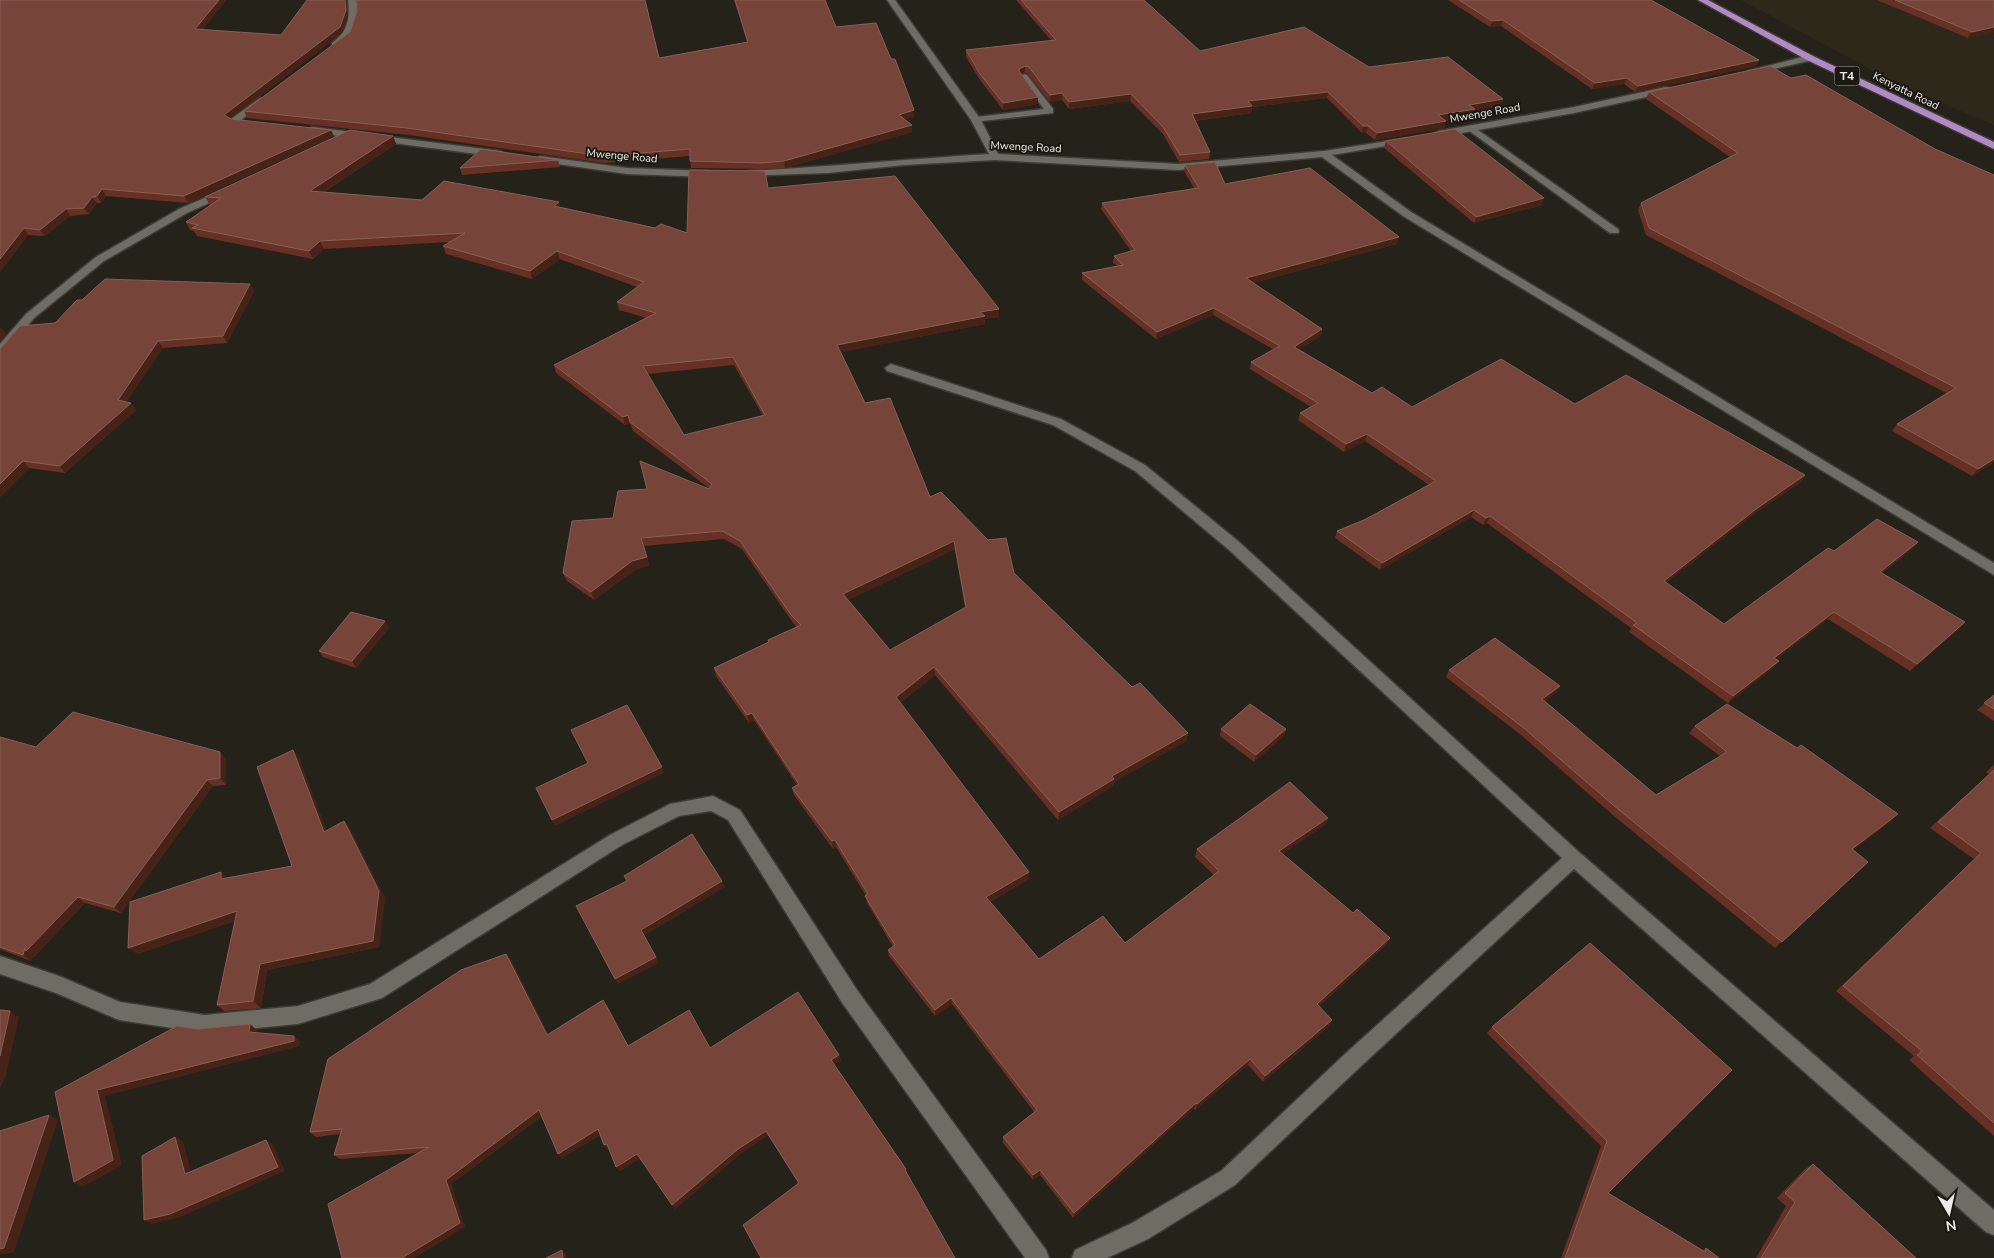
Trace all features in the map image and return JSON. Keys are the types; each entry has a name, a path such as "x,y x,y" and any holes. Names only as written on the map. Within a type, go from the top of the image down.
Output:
{"highway":[{"name":"Kenyatta Road","path":"1702,0 1810,58 1994,146"}],"street":[{"path":"325,52 348,35 354,16 352,0"},
{"path":"891,0 976,120 995,157"},
{"path":"1744,72 1810,58"},
{"path":"976,120 1050,111 1024,77"},
{"name":"Mwenge Road","path":"1431,135 1574,110 1678,87"},
{"path":"251,124 234,121 264,98"},
{"path":"1471,128 1614,231"},
{"path":"305,129 351,133 508,155"},
{"path":"326,145 351,133"},
{"name":"Mwenge Road","path":"734,174 828,170 904,162 995,157 1178,167 1324,154 1412,139"},
{"path":"1324,154 1416,219 1994,570"},
{"name":"Mwenge Road","path":"528,158 627,171 715,174"},
{"path":"0,352 30,316 100,259 183,211 234,188"},
{"path":"891,368 1057,422 1140,468 1233,545 1574,858 1994,1224"},
{"path":"0,964 59,985 119,1011 205,1024 298,1015 376,992 616,840 676,809 713,803 734,815 850,996 1038,1258"},
{"path":"1083,1258 1140,1230 1228,1178 1574,858"}],"shaded area":[{"path":"1741,0 1994,0 1994,125 1902,86"}],"building":[{"path":"0,0 219,0 195,29 281,35 307,0 345,0 346,10 340,27 224,115 231,119 331,130 184,196 102,189 97,196 92,197 84,208 66,209 40,230 24,228 0,259"},
{"path":"356,0 645,0 659,58 748,42 735,0 825,0 836,27 876,23 891,59 895,59 914,110 899,115 912,125 784,161 762,163 690,161 690,149 603,156 407,128 244,111 350,32 357,11"},
{"path":"1021,0 1144,0 1200,51 1304,27 1369,67 1448,57 1503,99 1469,105 1475,109 1438,115 1446,121 1377,133 1368,126 1363,126 1328,92 1248,101 1252,106 1192,114 1210,152 1180,155 1163,127 1131,94 1069,102 1062,93 1050,95 1029,67 1025,66 1019,69 1019,71 1038,97 1003,103 980,74 966,50 1056,40"},
{"path":"1459,0 1651,0 1759,60 1638,86 1627,78 1595,83 1503,20 1492,21"},
{"path":"1895,0 1994,0 1994,27 1972,32"},
{"path":"1770,66 1791,78 1806,75 1935,149 1994,175 1994,459 1978,469 1897,424 1956,388 1649,228 1641,203 1738,153 1649,92"},
{"path":"1455,129 1544,198 1476,217 1386,141"},
{"path":"350,130 393,136 310,191 422,200 444,181 559,202 554,206 655,228 661,224 687,233 689,170 765,171 768,188 895,176 999,309 980,312 985,316 837,345 865,403 890,398 930,497 941,492 988,540 1006,538 1014,573 1132,687 1140,683 1188,733 1112,776 1114,779 1059,812 934,667 896,697 1029,872 986,897 1039,959 1103,916 1125,943 1219,871 1197,849 1290,782 1328,818 1279,851 1353,913 1357,909 1390,938 1317,1004 1332,1020 1265,1076 1250,1059 1196,1103 1074,1213 1040,1170 1033,1175 1003,1137 1037,1110 951,998 935,1010 888,950 895,945 865,896 868,894 835,840 832,841 792,788 799,784 752,713 747,715 714,668 801,625 791,615 740,541 722,531 641,538 647,557 632,561 591,592 563,573 572,521 613,518 618,491 647,489 640,461 709,489 712,484 630,422 628,415 623,417 554,365 656,313 617,302 644,282 557,251 530,271 443,246 465,233 320,241 309,251 192,228 198,225 186,222 221,198 205,197","holes":["733,357 765,415 684,435 643,366","954,541 966,607 890,650 843,594"]},
{"path":"481,149 558,160 460,168"},
{"path":"1215,162 1225,184 1310,168 1399,237 1246,278 1322,329 1294,347 1372,393 1382,387 1412,407 1501,359 1575,404 1626,375 1805,475 1756,509 1664,581 1724,624 1828,548 1834,551 1877,519 1918,542 1880,572 1965,622 1917,664 1834,612 1774,658 1779,661 1733,696 1633,625 1637,623 1490,516 1486,518 1474,510 1382,563 1337,531 1366,519 1436,481 1367,434 1346,444 1300,413 1318,403 1251,362 1280,346 1214,308 1157,332 1082,273 1123,265 1114,256 1135,250 1102,203 1199,188 1185,165"},
{"path":"105,279 250,284 223,336 158,341 118,400 131,403 60,466 23,461 0,484 0,349 20,326 55,323 77,300 82,300"},
{"path":"351,612 385,621 352,661 319,651"},
{"path":"1495,638 1560,686 1542,699 1656,795 1727,752 1695,726 1727,704 1797,748 1801,745 1898,814 1852,849 1868,862 1782,942 1619,810 1525,729 1449,670"},
{"path":"1994,695 1994,709 1984,703"},
{"path":"1250,704 1286,729 1256,755 1221,729"},
{"path":"627,705 662,767 552,820 536,788 588,763 571,730"},
{"path":"73,712 220,752 220,778 207,780 114,907 78,897 26,951 25,948 23,955 0,947 0,737 36,747"},
{"path":"293,750 324,832 344,821 379,891 373,941 260,964 253,1001 217,1005 237,911 128,948 130,902 221,872 221,879 292,866 257,767"},
{"path":"1994,770 1994,1123 1917,1055 1922,1051 1843,986 1981,853 1938,822"},
{"path":"692,834 722,881 641,930 656,957 615,979 576,906 627,881 624,876"},
{"path":"1590,943 1732,1070 1608,1193 1705,1252 1706,1248 1719,1258 1565,1258 1607,1141 1492,1027"},
{"path":"506,954 547,1035 603,1000 628,1046 689,1010 710,1048 798,992 839,1055 831,1060 906,1169 955,1258 761,1258 743,1225 799,1183 766,1131 738,1149 672,1205 637,1154 616,1167 607,1144 604,1145 598,1129 558,1154 539,1110 446,1180 460,1223 402,1258 342,1258 328,1204 429,1147 334,1155 342,1129 310,1132 328,1059 461,970"},
{"path":"0,1010 10,1011 0,1056"},
{"path":"250,1024 249,1032 294,1036 294,1041 97,1090 113,1160 74,1182 55,1092 177,1026 198,1029"},
{"path":"49,1115 4,1248 0,1249 0,1131"},
{"path":"175,1137 185,1174 266,1140 278,1167 170,1214 144,1220 142,1156"},
{"path":"1813,1164 1916,1258 1761,1258 1795,1202 1785,1193"},
{"path":"562,1250 563,1258 546,1258"}]}
